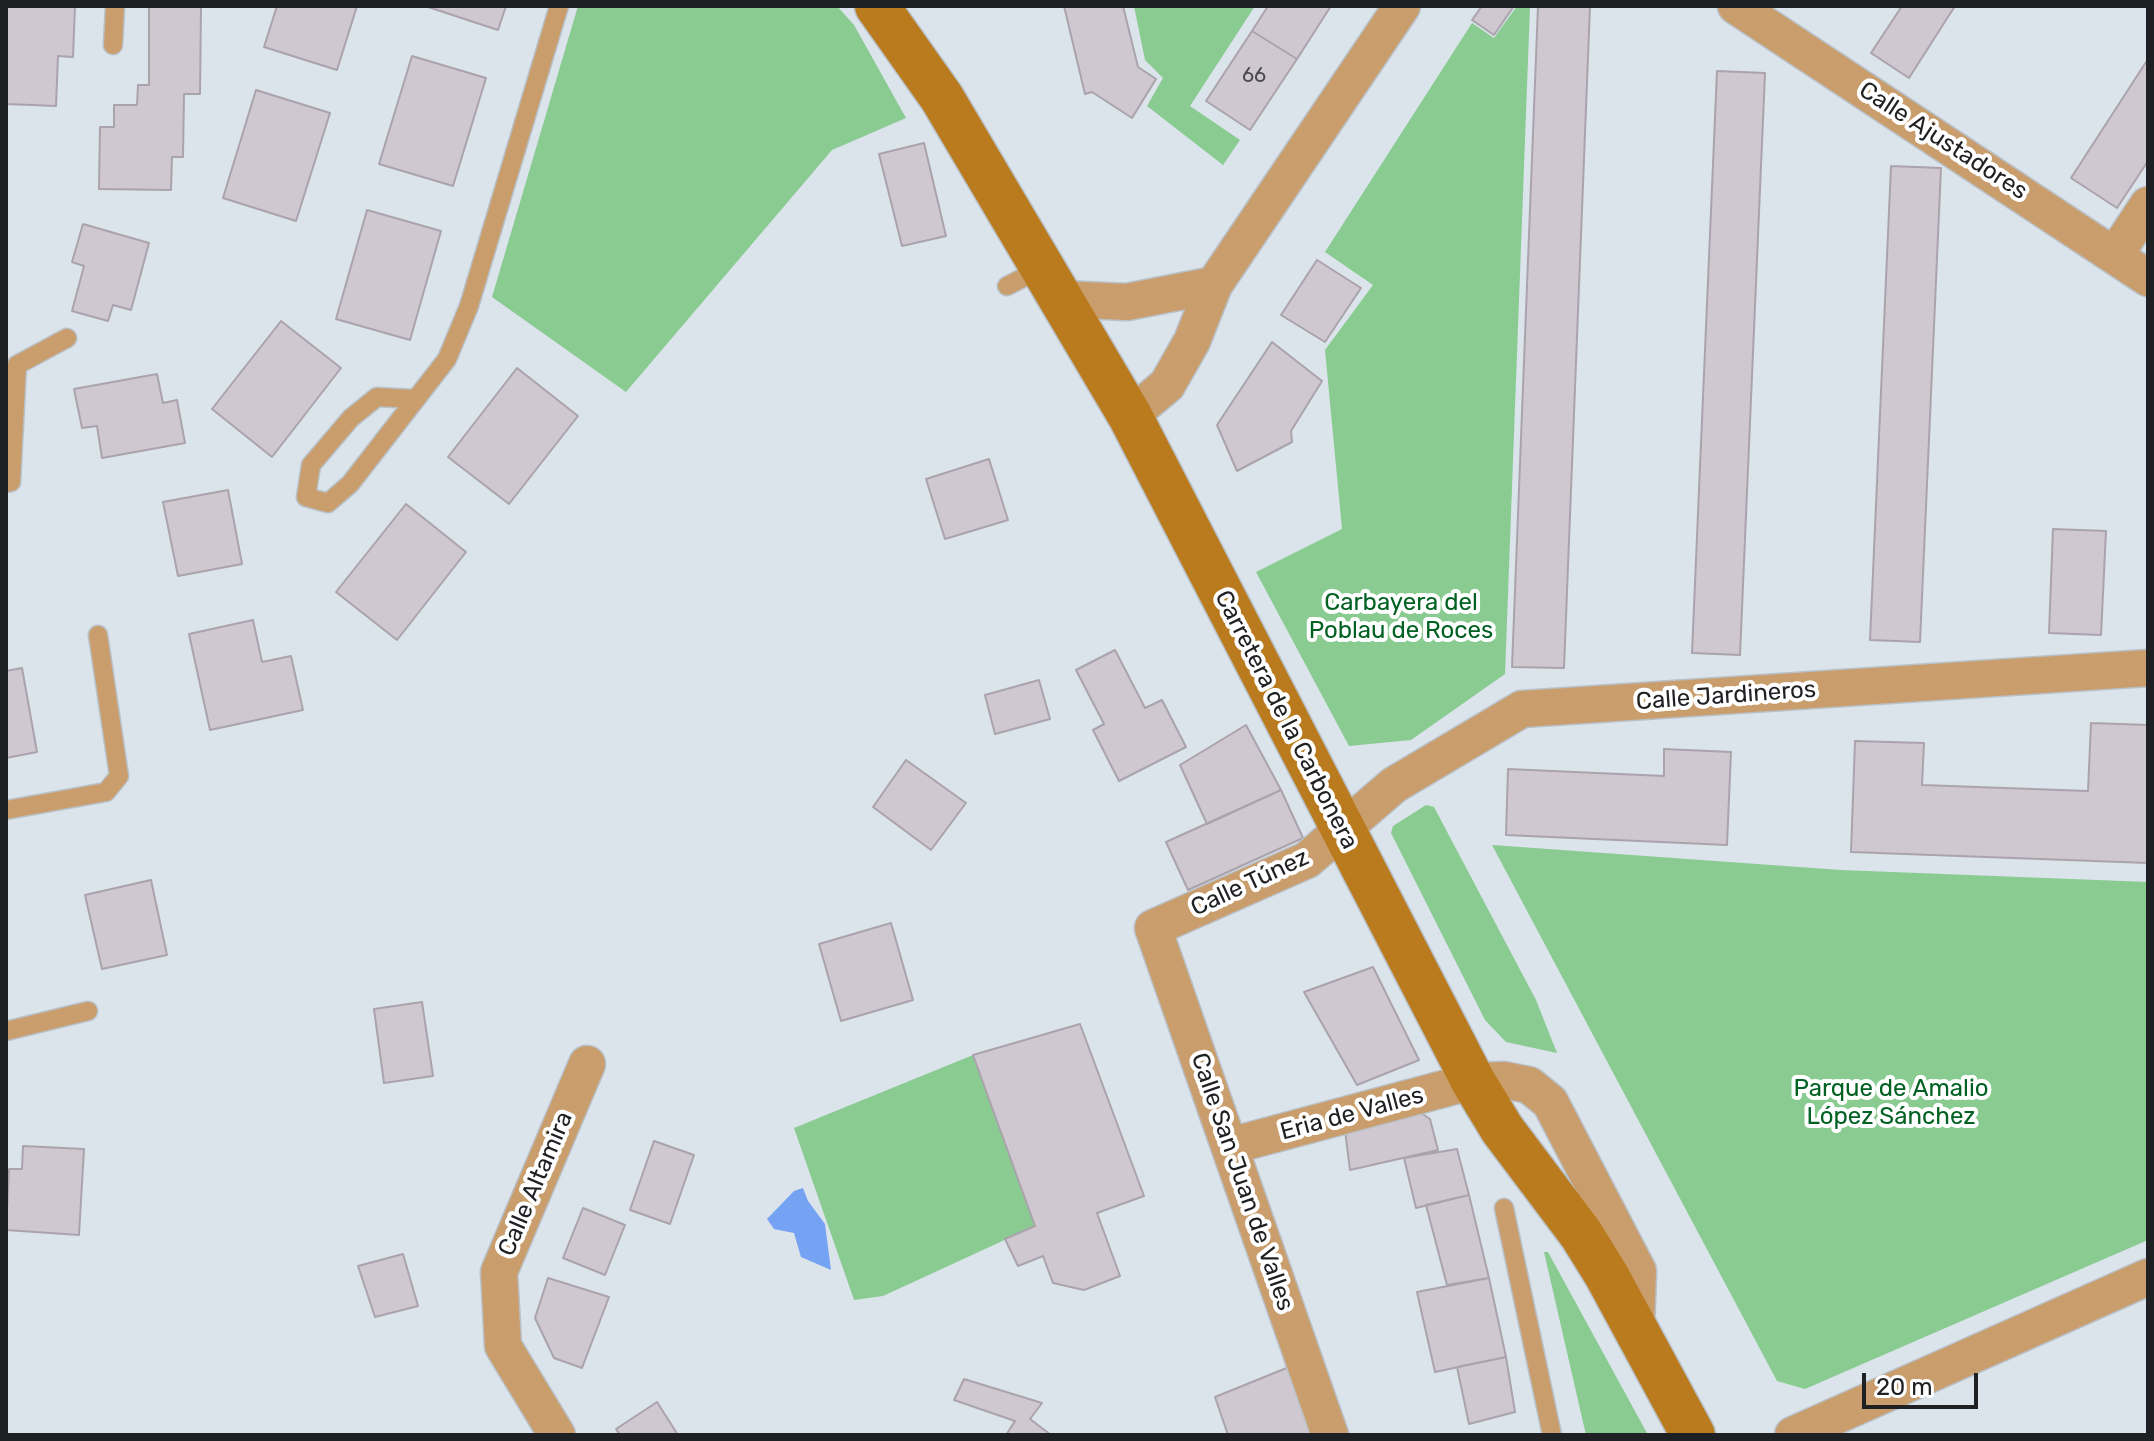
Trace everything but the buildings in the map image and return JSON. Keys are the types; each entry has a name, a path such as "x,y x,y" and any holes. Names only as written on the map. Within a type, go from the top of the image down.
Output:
{"street":[{"name":"Carretera de la Carbonera","path":"877,6 942,98 1037,284 1130,416 1473,1081 1502,1129 1581,1234 1693,1435"},
{"path":"1130,416 1167,385 1192,341 1214,285 1402,6"},
{"name":"Calle Ajustadores","path":"1736,6 2148,278"},
{"path":"2115,255 2148,205"},
{"path":"1037,284 1127,302 1214,285"},
{"name":"Calle Jardineros","path":"1342,830 1394,785 1522,709 2148,668"},
{"name":"Calle Túnez","path":"1153,928 1307,860 1342,830"},
{"name":"Calle San Juan de Valles","path":"1153,928 1330,1435"},
{"name":"Calle Altamira","path":"557,1435 503,1346 499,1272 587,1064"},
{"name":"Eria de Valles","path":"1230,1146 1473,1081"},
{"path":"1793,1435 2148,1277"}],"lane":[{"path":"113,45 115,6"},
{"path":"414,399 377,397 351,418 311,465 306,497 328,503 350,484 447,359 469,306 559,6"},
{"path":"6,483 11,482 17,365 67,338"},
{"path":"6,810 106,792 119,776 98,635"},
{"path":"6,1031 88,1011"},
{"path":"1504,1208 1552,1435"}],"green space":[{"path":"578,6 837,6 854,25 906,118 832,150 626,392 492,297"},
{"path":"1134,6 1255,6 1190,106 1240,140 1223,165 1147,106 1163,78 1145,60"},
{"name":"Carbayera del Poblau de Roces","path":"1517,6 1530,6 1505,674 1411,740 1349,746 1256,572 1342,529 1325,350 1373,285 1325,252 1472,23 1494,38"},
{"path":"1426,805 1434,807 1536,1000 1557,1053 1506,1042 1485,1020 1391,833 1393,826"},
{"name":"Parque de Amalio López Sánchez","path":"1492,845 1841,870 2148,882 2148,1240 1805,1389 1777,1381"},
{"path":"973,1055 1035,1226 883,1296 854,1300 794,1128"},
{"path":"1544,1252 1548,1252 1648,1435 1586,1435"}],"water":[{"path":"803,1188 808,1201 825,1224 831,1270 801,1257 794,1233 774,1229 767,1219 794,1191"}]}
